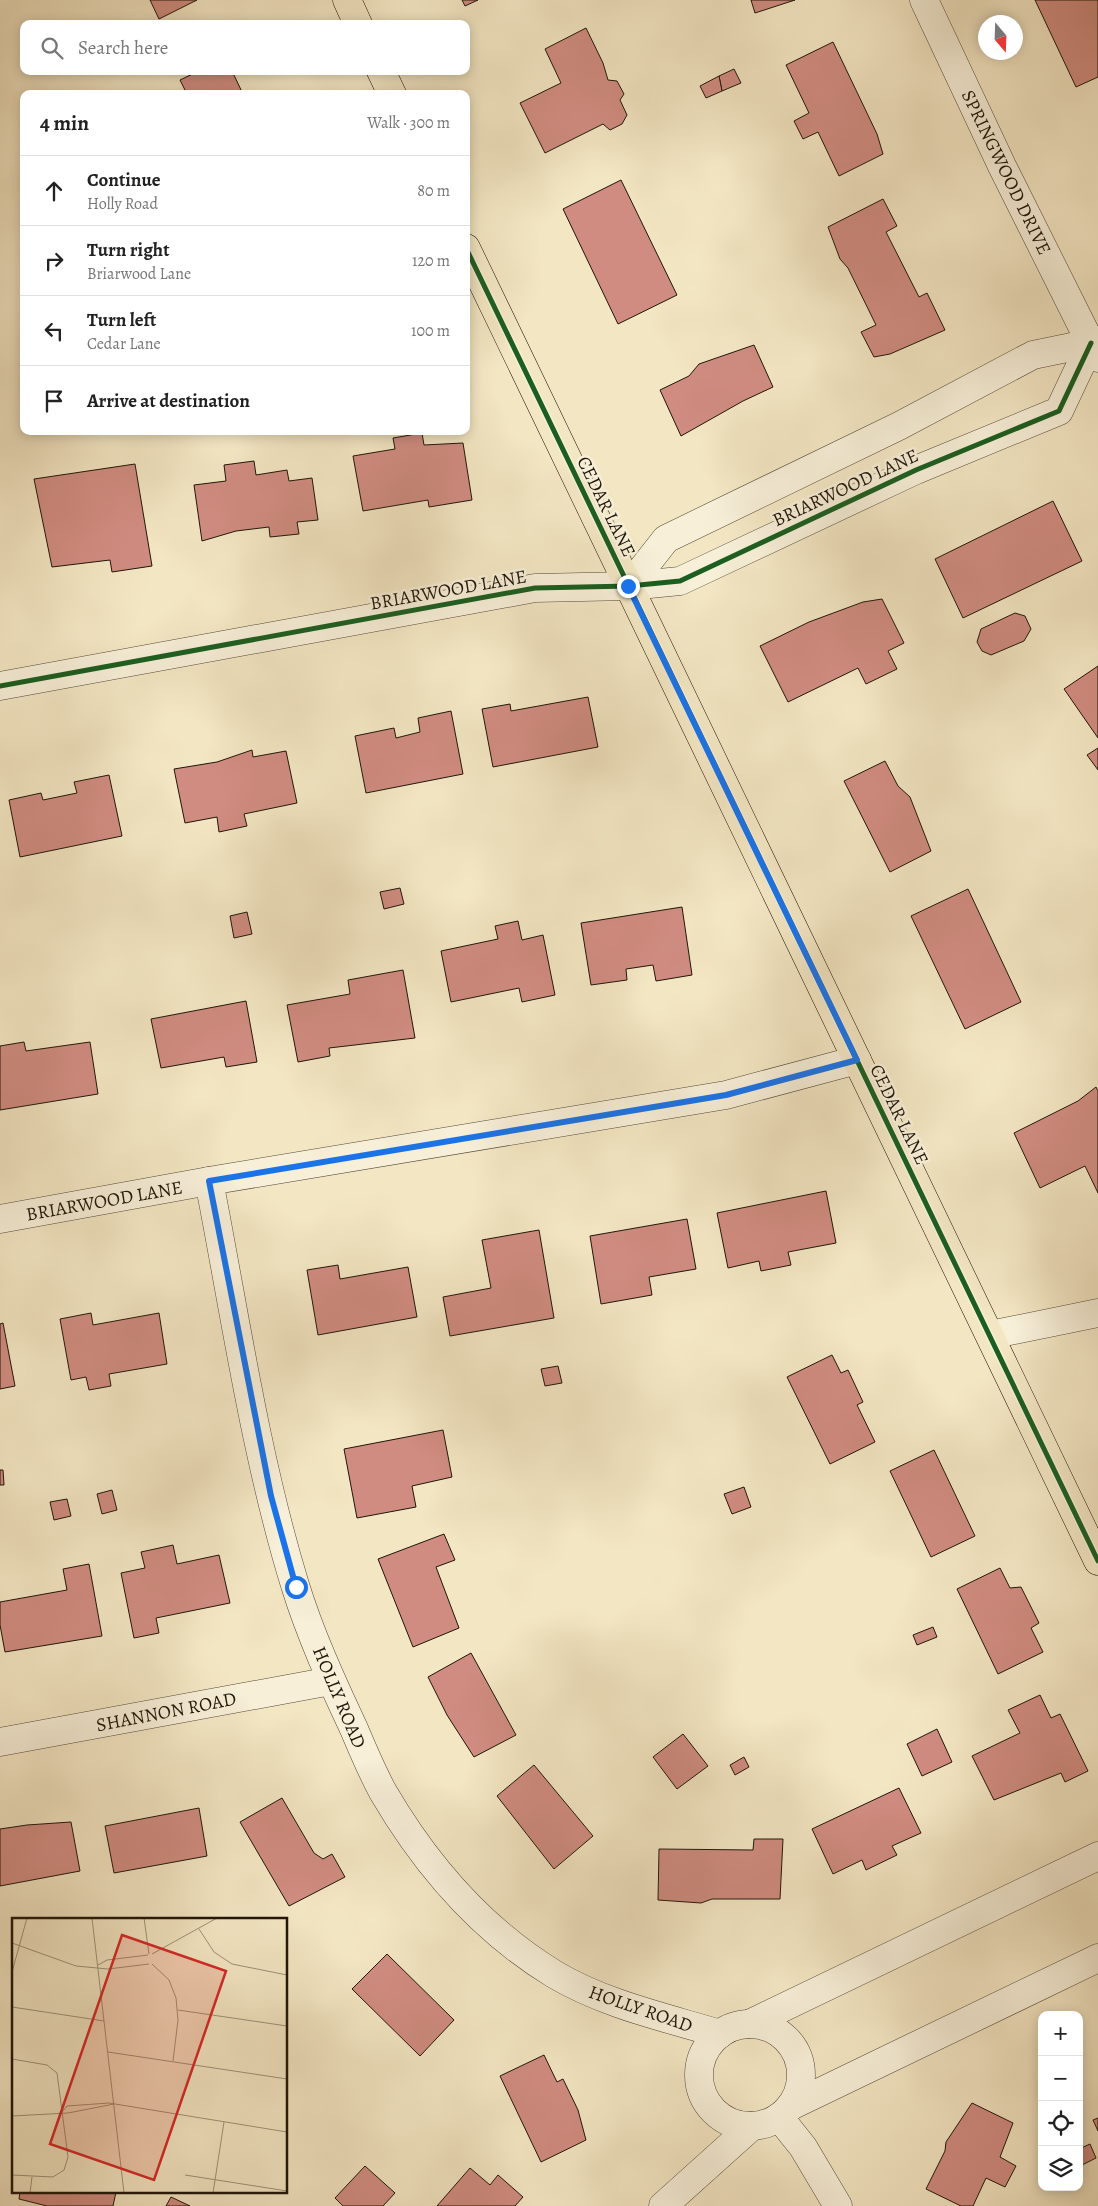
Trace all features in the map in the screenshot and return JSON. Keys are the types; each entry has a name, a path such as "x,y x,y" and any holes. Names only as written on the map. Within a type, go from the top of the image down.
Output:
{"main road":[{"path":"347,0 356,20"},
{"path":"383,75 390,90"},
{"name":"CEDAR LANE","path":"470,256 1098,1561"}],"street":[{"name":"SPRINGWOOD DRIVE","path":"924,0 1002,166 1096,347"},
{"name":"BRIARWOOD LANE","path":"628,586 666,539 899,426 1033,355 1096,347"},
{"name":"BRIARWOOD LANE","path":"0,686 535,588 628,586 680,581 916,470 1058,411 1096,347"},
{"name":"BRIARWOOD LANE","path":"0,1218 209,1181 726,1095 857,1060"},
{"name":"HOLLY ROAD","path":"209,1181 271,1496 296,1587 331,1681 382,1791 425,1856 458,1896 506,1940 554,1974 599,1996 720,2034"},
{"path":"990,1335 1098,1313"},
{"name":"SHANNON ROAD","path":"0,1742 331,1681"},
{"path":"1098,1856 749,2024 734,2027 720,2034 709,2045 701,2060 699,2076 702,2091 709,2106 721,2117 736,2124 752,2126 766,2124 785,2112 1098,1958"},
{"path":"749,2024 766,2026 780,2033 795,2052 802,2075 799,2092 785,2112"},
{"path":"785,2112 803,2147 838,2206"},
{"path":"664,2206 752,2126"}],"building":[{"path":"150,0 197,0 159,19"},
{"path":"462,0 478,0 465,6"},
{"path":"751,0 795,0 755,13"},
{"path":"1035,0 1098,0 1098,77 1076,87"},
{"path":"586,28 603,63 608,80 617,81 624,94 620,100 627,115 622,124 610,130 603,124 545,153 520,103 561,83 545,49"},
{"path":"833,42 877,134 883,154 839,176 818,132 803,139 794,121 809,113 786,65"},
{"path":"734,69 741,83 722,91 719,76"},
{"path":"191,75 234,75 241,90 185,90 180,80"},
{"path":"719,76 722,91 706,98 700,86"},
{"path":"621,180 677,295 618,324 563,209"},
{"path":"883,199 897,226 886,232 919,297 927,293 945,330 890,354 874,357 861,332 876,325 848,268 840,259 828,227"},
{"path":"754,345 773,387 743,401 681,436 660,390 689,376 699,364"},
{"path":"422,435 424,445 463,443 472,500 429,507 428,500 363,511 353,456 395,449 393,438"},
{"path":"254,461 256,475 287,470 289,481 312,478 318,520 297,522 299,534 270,537 269,527 236,531 202,541 194,485 226,481 224,465"},
{"path":"135,464 152,566 112,572 110,560 52,567 34,479"},
{"path":"1053,501 1082,561 963,618 935,559"},
{"path":"882,599 904,643 888,651 897,669 866,684 858,668 788,702 760,646 809,622 863,602"},
{"path":"1015,613 1025,616 1031,629 1024,641 991,655 982,651 977,642 981,629"},
{"path":"1098,666 1098,738 1064,689"},
{"path":"588,697 598,747 493,767 482,709 510,704 511,711"},
{"path":"451,711 463,774 366,793 355,736 394,728 396,738 420,732 418,718"},
{"path":"1098,748 1098,770 1087,755"},
{"path":"252,750 253,757 286,751 297,803 244,814 247,826 219,832 217,817 185,823 174,769 217,762"},
{"path":"885,761 898,786 910,797 931,851 890,872 844,781"},
{"path":"109,775 122,836 20,857 9,800 41,793 43,800 77,793 74,782"},
{"path":"400,888 404,904 384,909 380,892"},
{"path":"968,889 1021,1002 965,1029 911,916"},
{"path":"682,907 692,975 656,981 653,965 626,969 627,980 591,985 581,923"},
{"path":"247,912 252,934 234,938 230,916"},
{"path":"518,921 522,940 543,935 555,995 522,1002 519,988 451,1002 441,951 498,939 495,926"},
{"path":"403,970 415,1038 329,1048 330,1056 298,1062 287,1005 350,994 348,980"},
{"path":"246,1001 257,1062 226,1067 224,1057 161,1068 151,1019"},
{"path":"24,1042 26,1051 90,1042 98,1094 0,1110 0,1046"},
{"path":"1096,1087 1098,1091 1098,1193 1085,1166 1040,1188 1014,1133 1078,1101"},
{"path":"826,1191 836,1243 788,1252 791,1265 761,1271 759,1261 728,1268 717,1213"},
{"path":"687,1219 696,1269 649,1277 652,1295 601,1304 590,1236"},
{"path":"539,1230 554,1318 450,1336 443,1297 491,1288 482,1240"},
{"path":"338,1265 340,1279 408,1267 417,1317 318,1335 307,1270"},
{"path":"91,1313 93,1325 159,1313 167,1364 109,1374 111,1386 89,1390 86,1377 71,1380 60,1319"},
{"path":"3,1323 15,1386 0,1389 0,1324"},
{"path":"832,1355 841,1373 848,1370 863,1402 857,1405 875,1442 830,1464 787,1377"},
{"path":"558,1366 562,1383 545,1386 541,1369"},
{"path":"443,1430 452,1477 412,1486 416,1507 357,1518 344,1449"},
{"path":"934,1450 975,1536 931,1557 890,1471"},
{"path":"0,1470 3,1470 4,1485 0,1485"},
{"path":"744,1487 751,1507 732,1514 724,1494"},
{"path":"112,1490 117,1510 102,1514 97,1494"},
{"path":"67,1499 71,1516 54,1520 50,1502"},
{"path":"444,1534 455,1560 436,1567 459,1628 413,1647 378,1559"},
{"path":"173,1545 177,1564 219,1555 230,1603 156,1618 159,1633 134,1638 121,1573 145,1568 141,1552"},
{"path":"89,1564 102,1636 5,1652 0,1625 0,1602 67,1590 63,1569"},
{"path":"1000,1568 1010,1588 1021,1587 1039,1623 1031,1628 1043,1652 998,1674 957,1589"},
{"path":"933,1627 937,1637 917,1645 913,1635"},
{"path":"471,1653 516,1735 474,1757 447,1715 428,1677"},
{"path":"1040,1695 1051,1718 1060,1714 1088,1771 1065,1782 1061,1773 994,1800 972,1756 1020,1733 1008,1710"},
{"path":"937,1729 952,1762 922,1776 907,1744"},
{"path":"683,1734 708,1766 677,1789 653,1757"},
{"path":"744,1757 749,1767 735,1775 730,1765"},
{"path":"534,1765 593,1836 554,1869 497,1796"},
{"path":"899,1788 921,1833 892,1846 897,1855 866,1870 862,1860 833,1874 812,1829"},
{"path":"282,1798 314,1853 323,1859 332,1854 345,1877 289,1906 240,1822"},
{"path":"199,1808 207,1856 114,1873 105,1826"},
{"path":"71,1822 80,1871 0,1886 0,1829"},
{"path":"754,1839 783,1839 780,1899 712,1899 701,1903 658,1900 659,1849 753,1850"},
{"path":"387,1954 454,2020 420,2056 352,1989"},
{"path":"544,2055 557,2082 563,2079 578,2110 586,2140 541,2162 500,2076"},
{"path":"972,2103 1013,2123 1000,2157 1016,2166 1005,2187 986,2178 973,2206 961,2206 926,2189 945,2151 946,2142"},
{"path":"1098,2118 1098,2131 1093,2120"},
{"path":"1090,2144 1096,2158 1083,2164 1083,2147"},
{"path":"365,2166 395,2193 383,2206 343,2206 335,2198"},
{"path":"470,2168 490,2185 498,2175 523,2197 515,2206 437,2206"},
{"path":"20,2194 116,2194 113,2206 47,2206 19,2199"},
{"path":"171,2197 190,2206 166,2206"}],"cycle path":[{"path":"470,256 1098,1561"},
{"path":"0,686 535,588 629,586 680,581 916,470 1059,411 1091,343"}],"route":[{"path":"296,1587 271,1496 209,1181 726,1095 857,1060 628,586"}]}
